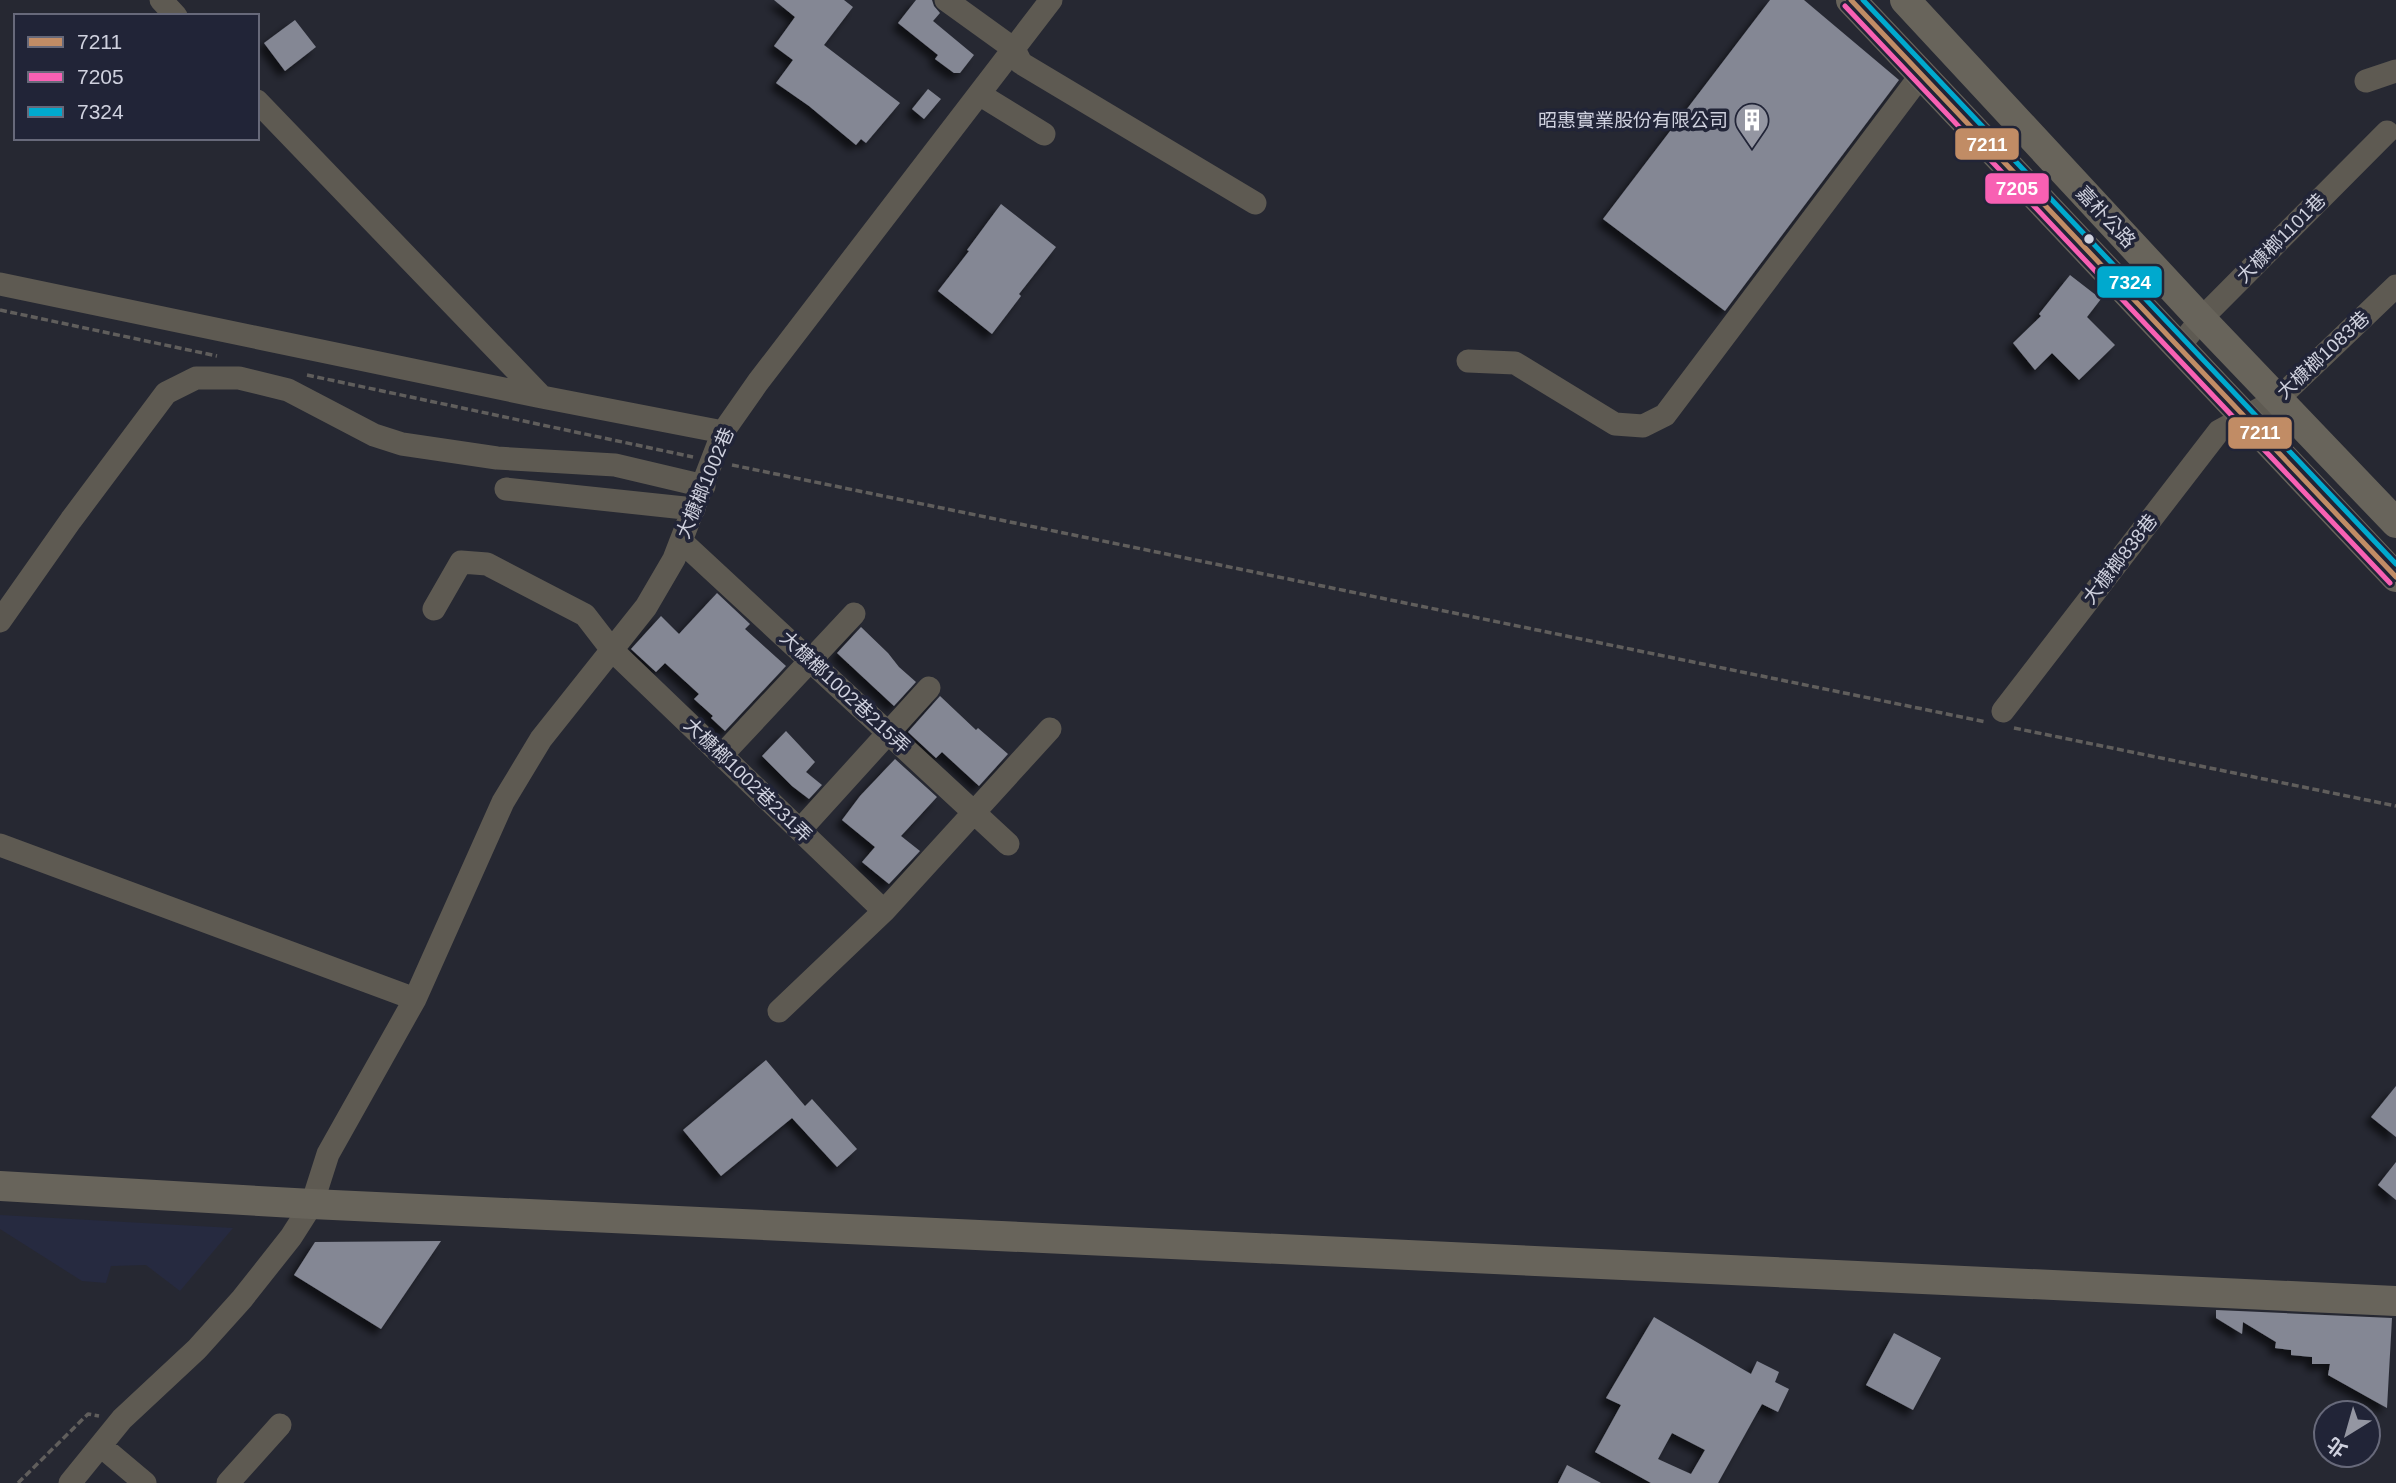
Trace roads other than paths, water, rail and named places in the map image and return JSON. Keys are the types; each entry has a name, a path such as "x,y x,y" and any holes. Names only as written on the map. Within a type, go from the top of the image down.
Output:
{"main road":[{"name":"嘉朴公路","path":"1851,0 2396,577"},
{"name":"嘉朴公路","path":"1905,0 2201,319 2396,523"},
{"path":"0,1186 312,1204 2396,1301"}],"street":[{"path":"161,0 174,14"},
{"path":"946,0 1014,49 1021,64 1255,203"},
{"name":"大槺榔1002巷","path":"70,1483 122,1419 197,1349 233,1309 291,1237 312,1204 328,1154 415,999 503,802 541,739 646,607 674,559 723,432 758,382 1051,0"},
{"path":"2366,81 2396,71"},
{"path":"1468,361 1515,363 1615,424 1643,426 1665,415 1921,75"},
{"path":"979,94 1044,134"},
{"path":"259,103 542,397"},
{"name":"大槺榔1101巷","path":"2179,347 2201,319 2387,132"},
{"path":"0,284 723,432"},
{"name":"大槺榔1083巷","path":"2244,416 2278,398 2396,286"},
{"path":"0,621 166,393 196,378 239,378 288,390 374,435 401,444 497,458 615,465 704,485"},
{"name":"大槺榔838巷","path":"2001,720 2219,430 2244,416"},
{"path":"506,489 694,509"},
{"name":"大槺榔1002巷215弄","path":"681,541 1007,844"},
{"name":"大槺榔1002巷231弄","path":"434,610 461,562 487,564 585,615 612,650 884,911"},
{"path":"722,755 854,614"},
{"path":"800,830 929,688"},
{"path":"779,1011 884,911 1050,729"},
{"path":"0,845 415,999"},
{"path":"228,1483 280,1425"},
{"path":"101,1446 145,1483"}],"place":[{"name":"昭惠實業股份有限公司","path":"1752,150"}]}
